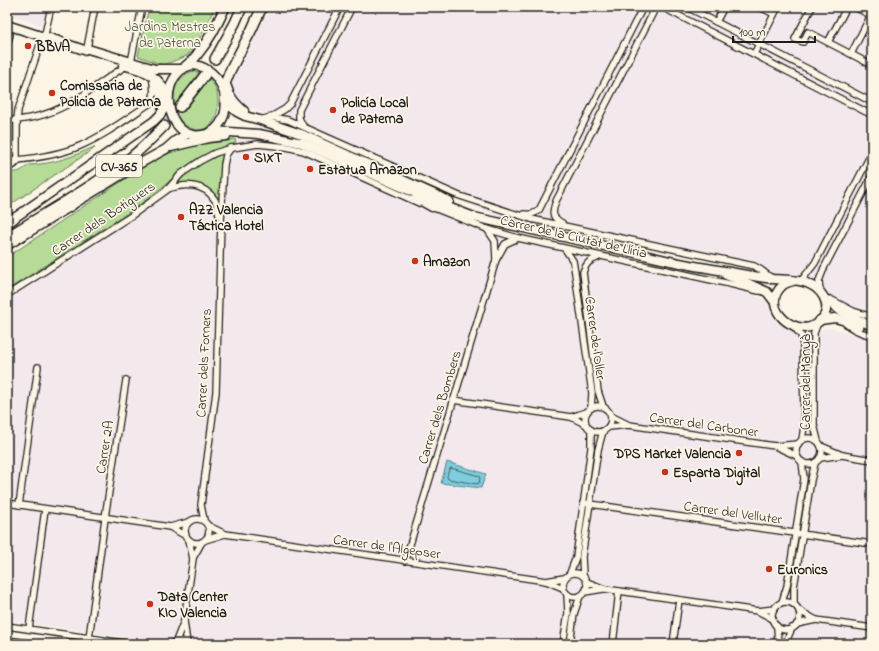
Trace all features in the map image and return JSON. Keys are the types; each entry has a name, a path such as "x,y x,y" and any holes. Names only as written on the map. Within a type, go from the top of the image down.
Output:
{"main road":[{"path":"184,67 199,53 208,41 225,7"},
{"path":"215,59 242,7"},
{"path":"224,85 262,7"},
{"path":"180,107 205,75"},
{"name":"CV-365","path":"7,241 70,202 127,160 164,126"},
{"path":"7,245 70,202"},
{"name":"CV-365","path":"7,237 70,202"}],"street":[{"path":"7,165 13,164 17,160 18,110 44,37 51,7"},
{"path":"86,50 95,7"},
{"path":"7,120 17,120 44,115 66,106 128,64 142,7"},
{"path":"271,117 285,109 290,104 340,7"},
{"path":"303,126 299,118 299,110 352,7"},
{"path":"508,212 531,215 539,210 643,7"},
{"path":"570,226 558,221 553,216 556,201 656,7"},
{"path":"662,7 872,115"},
{"path":"687,7 872,102"},
{"path":"716,22 724,7"},
{"path":"760,7 774,14"},
{"path":"754,54 778,7"},
{"path":"812,7 795,39 803,42 808,32 872,65"},
{"path":"828,42 846,7"},
{"path":"851,54 872,15 855,7"},
{"path":"7,25 128,64 155,69 192,65 206,68 224,85 233,101 243,110 260,120"},
{"path":"7,44 10,35"},
{"path":"128,64 156,79 168,99 175,122 187,134 198,136 206,135 219,125 223,117 225,100 224,85"},
{"path":"9,221 154,121 160,115 168,99 172,80 184,67"},
{"path":"151,76 161,94 163,110"},
{"path":"7,159 29,159 53,154 80,146 105,133 152,102 154,87 151,76"},
{"name":"Carrer de la Ciutat de Llíria","path":"225,100 237,112 245,116 301,134 466,210 497,222"},
{"path":"292,100 298,105 302,105"},
{"name":"Carrer de la Ciutat de Llíria","path":"260,120 271,117 288,120 457,195 508,212 754,266 772,279"},
{"name":"Carrer de la Ciutat de Llíria","path":"213,131 259,134 302,143 444,206 497,222 706,268 809,284 842,312 872,327"},
{"path":"7,249 70,202 139,164 187,134"},
{"path":"166,148 209,138 247,134"},
{"name":"Carrer de la Ciutat de Llíria","path":"232,148 258,144 287,147 304,151 420,204 432,207 487,229 565,249 730,284 760,292 774,303"},
{"name":"Carrer dels Botiguers","path":"7,295 131,216 167,190 181,174 200,161 215,153 232,148"},
{"name":"Carrer dels Forners","path":"204,520 201,505 216,392 224,165 226,155 232,148"},
{"path":"774,303 777,292 783,285 797,281 815,263 872,152"},
{"path":"359,168 432,207"},
{"path":"556,176 566,181"},
{"path":"819,321 824,315 826,307 819,281 824,268 872,176"},
{"name":"Carrer dels Forners","path":"167,190 190,185 198,186 211,195 216,202 221,222"},
{"name":"Carrer dels Bombers","path":"487,229 495,241 496,260"},
{"name":"Carrer dels Bombers","path":"405,561 496,260 505,244 518,238"},
{"name":"Carrer de l'Oller","path":"565,249 573,261 575,273 592,393 589,410"},
{"path":"575,273 583,272 590,260 600,256"},
{"name":"Carrer de la Ciutat de Llíria","path":"706,268 748,283 767,292 782,318 792,324 810,327 819,321 835,318 872,327"},
{"name":"Carrer de l'Oller","path":"583,272 598,391 603,406"},
{"name":"Carrer de la Ciutat de Llíria","path":"823,295 853,311 872,317"},
{"path":"843,320 854,330 872,336"},
{"name":"Carrer del Manyà","path":"819,321 814,334 814,426 820,444"},
{"name":"Carrer del Manyà","path":"792,324 801,335 803,345 804,426 800,442"},
{"path":"19,505 38,367"},
{"name":"Carrer 2A","path":"89,638 126,380"},
{"path":"453,400 571,417 586,424 591,430 599,432 604,431 609,427 612,416 603,406 595,406 571,417"},
{"path":"586,424 585,420 589,410"},
{"name":"Carrer del Carboner","path":"612,416 629,425"},
{"name":"Carrer del Carboner","path":"609,427 629,425 775,446 797,456"},
{"path":"546,581 564,578 570,573 576,557 591,448 591,430"},
{"path":"570,644 574,614 583,594 587,589 587,582 583,575 582,557 598,450 604,431"},
{"path":"815,463 806,464 799,460 797,456 796,448 805,438 814,439 820,444 842,455 872,460"},
{"name":"Carrer del Carboner","path":"775,446 800,442"},
{"path":"794,604 794,587 811,480 815,463 822,455 820,444"},
{"path":"820,458 842,455"},
{"path":"773,620 774,609 782,602 787,586 804,479 802,462"},
{"path":"7,503 170,527 197,543 225,534"},
{"path":"583,503 590,504"},
{"name":"Carrer del Velluter","path":"590,504 872,544"},
{"name":"Carrer dels Forners","path":"191,521 201,505"},
{"path":"29,629 45,509"},
{"path":"170,527 198,519 204,520 210,531 193,559 184,621 188,643"},
{"path":"191,521 185,528 193,559"},
{"path":"208,526 225,534"},
{"name":"Carrer de l'Algepser","path":"225,534 546,581"},
{"path":"570,573 577,572 583,575"},
{"path":"563,644 568,613 567,594 563,588 564,578"},
{"path":"546,581 563,588"},
{"path":"587,582 605,589 680,600 758,611 774,609"},
{"path":"567,594 574,597 605,589"},
{"path":"612,644 619,591"},
{"path":"673,644 680,600"},
{"path":"782,602 794,604 800,611 816,620"},
{"path":"758,611 773,620 777,626 778,644"},
{"path":"797,624 800,611"},
{"path":"785,644 792,628 797,624 816,620 872,628"},
{"path":"173,642 184,621"},
{"path":"7,626 131,644"},
{"path":"777,626 784,629 792,628"},
{"path":"7,633 83,644"},
{"path":"173,642 182,640 188,643"}],"shaded area":[{"path":"7,7 46,7 43,26 7,14"},
{"path":"270,7 872,7 872,322 831,296 823,288 801,277 792,278 498,217 234,101 230,87"},
{"path":"241,139 293,145 444,211 503,232 734,282 768,302 775,319 792,331 829,328 863,336 872,336 872,644 169,644 7,620 7,282 226,141"}],"green space":[{"name":"Jardins Mestres de Paterna","path":"149,7 215,7 201,36 187,56 163,65 138,56"},
{"path":"194,71 199,73 176,104 184,112 209,79 216,89 218,101 216,116 210,125 202,129 193,129 184,125 178,116 174,104 175,89 178,83 184,75"},
{"path":"235,139 236,144 225,147 185,168 134,209 7,290 7,257 154,160 192,145"},
{"path":"94,147 95,148 7,207 7,171 18,172 29,165 62,159"},
{"path":"222,154 220,203 201,186 194,183 177,183 192,170"}],"water":[{"path":"447,462 486,474 481,488 441,483"}],"tunnel":[{"path":"164,126 180,107"}],"place":[{"name":"BBVA","path":"28,46"},
{"name":"Comissaria de Policia de Paterna","path":"52,93"},
{"name":"Policía Local de Paterna","path":"333,110"},
{"name":"SIXT","path":"246,157"},
{"name":"Estatua Amazon","path":"310,169"},
{"name":"AZZ Valencia Táctica Hotel","path":"181,217"},
{"name":"Amazon","path":"415,261"},
{"name":"DPS Market Valencia","path":"739,453"},
{"name":"Esparta Digital","path":"665,472"},
{"name":"Euronics","path":"769,569"},
{"name":"Data Center KIO Valencia","path":"150,604"}]}
